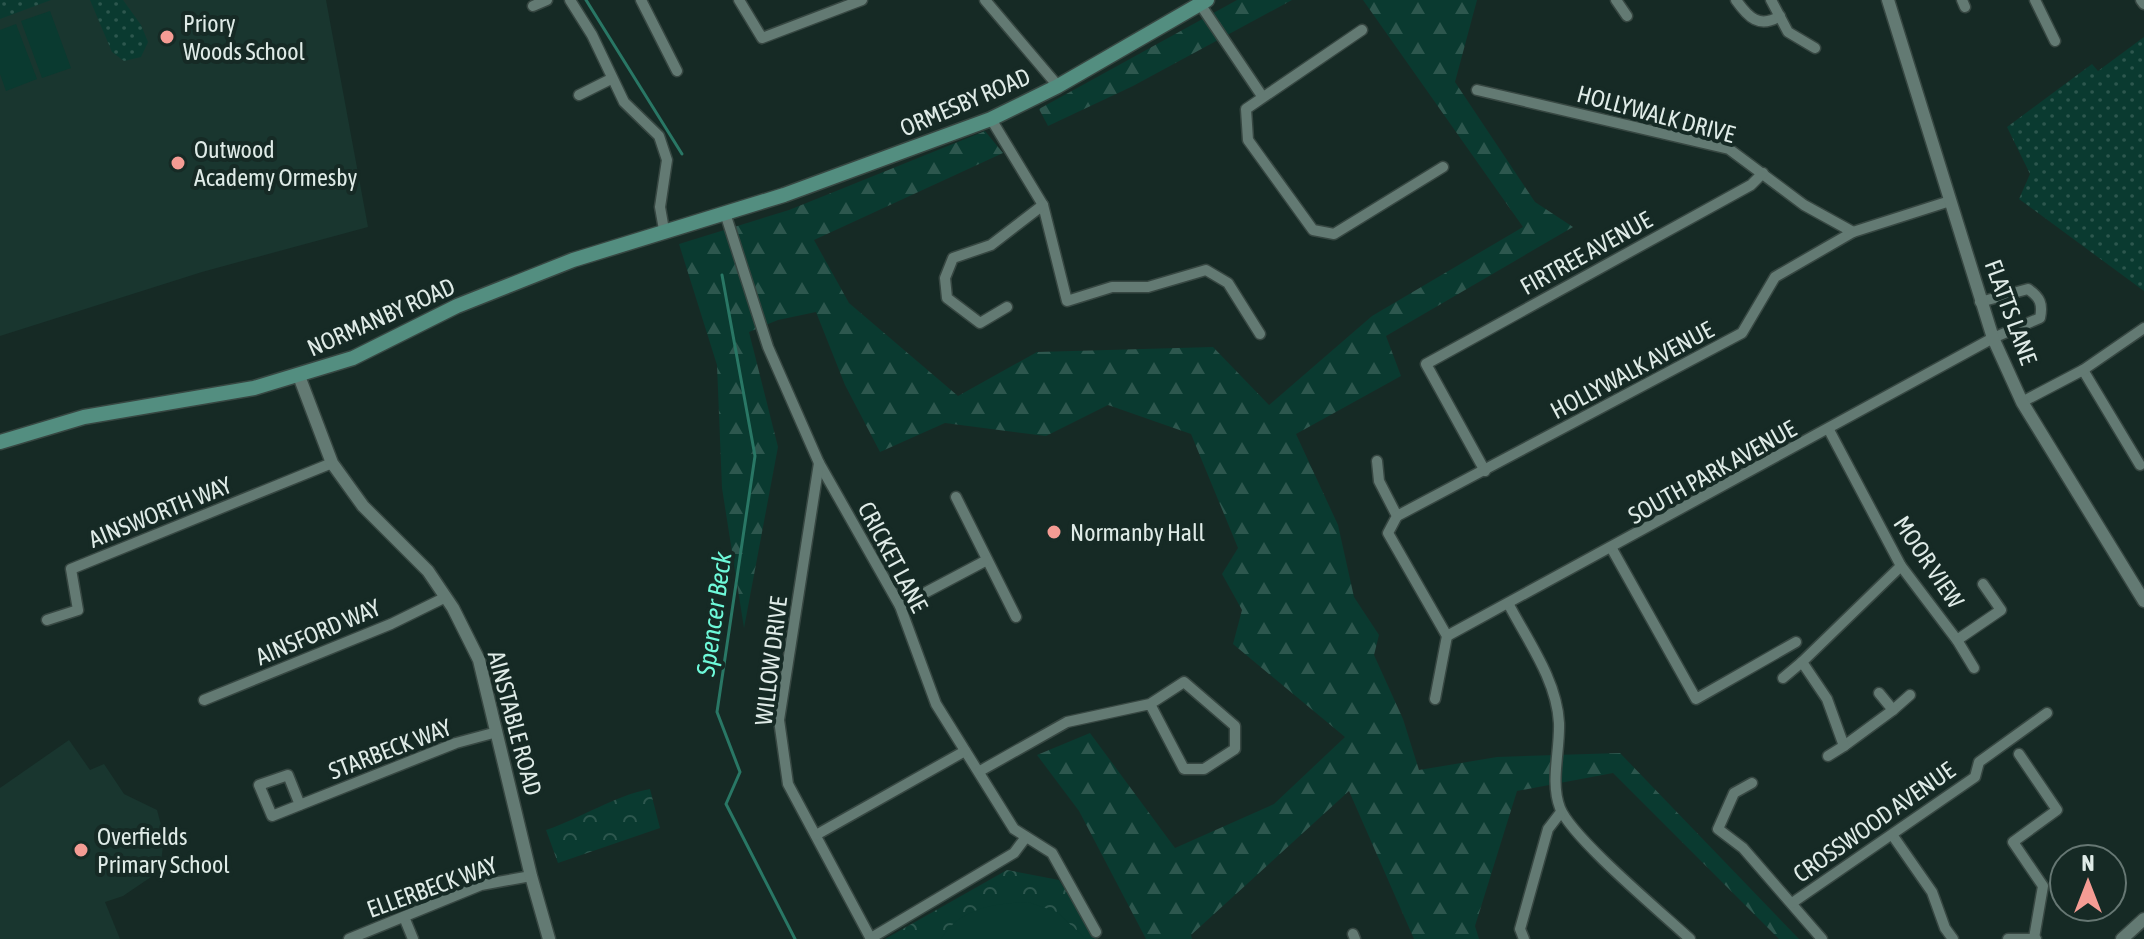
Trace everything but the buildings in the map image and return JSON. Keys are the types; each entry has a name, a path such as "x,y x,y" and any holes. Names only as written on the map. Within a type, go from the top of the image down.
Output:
{"main road":[{"name":"ORMESBY ROAD","path":"725,213 991,119 1058,86 1204,2"},
{"name":"NORMANBY ROAD","path":"0,442 84,417 210,397 299,376 353,358 457,306 573,260 725,213"}],"street":[{"path":"533,6 547,0"},
{"path":"570,0 592,35 624,102 659,136 667,160 660,207 664,230"},
{"path":"641,0 677,71"},
{"path":"739,0 762,38 862,0"},
{"path":"985,0 1058,86"},
{"path":"1616,0 1627,16"},
{"path":"1736,0 1748,17 1756,22 1768,22 1780,16"},
{"path":"1771,0 1788,32 1815,48"},
{"path":"2035,0 2055,41"},
{"path":"1204,2 1262,96"},
{"name":"FLATTS LANE","path":"1890,7 1993,338 2022,402 2144,601"},
{"path":"1362,30 1246,109 1248,140 1313,230 1334,234 1443,167"},
{"path":"579,95 611,79"},
{"name":"HOLLYWALK DRIVE","path":"1477,90 1729,149 1804,205 1853,232"},
{"path":"991,119 1043,205 1067,301 1112,287 1148,287 1206,270 1228,283 1260,334"},
{"name":"FIRTREE AVENUE","path":"1485,471 1426,364 1751,185 1763,173"},
{"name":"HOLLYWALK AVENUE","path":"1397,516 1742,333 1775,277 1853,232 1950,201"},
{"path":"1007,307 980,323 947,298 945,278 953,258 991,245 1043,205"},
{"name":"CRICKET LANE","path":"725,213 768,347 819,463 900,606 936,704 1014,829 1052,853 1096,932"},
{"name":"SOUTH PARK AVENUE","path":"1447,636 1612,549 1993,338 2040,318 2042,306 2036,294 2028,289 1980,302"},
{"path":"2022,402 2083,370 2144,328"},
{"path":"2083,370 2140,465"},
{"name":"AINSTABLE ROAD","path":"299,376 332,463 363,506 428,571 446,597 479,660 549,939"},
{"name":"MOOR VIEW","path":"1829,430 1901,566 1957,640 2001,610 1983,584"},
{"path":"1377,461 1379,481 1397,516 1388,533 1447,636 1435,699"},
{"name":"AINSWORTH WAY","path":"47,620 78,610 71,569 332,463"},
{"name":"WILLOW DRIVE","path":"819,463 779,720 788,784 871,939"},
{"path":"956,497 1016,617"},
{"path":"1612,549 1696,699 1796,642"},
{"path":"900,606 987,560"},
{"path":"1783,678 1901,566"},
{"name":"AINSFORD WAY","path":"204,700 391,624 446,597"},
{"path":"1509,605 1552,688 1559,721 1556,793 1561,812 1583,838 1690,939"},
{"path":"1957,640 1974,668"},
{"path":"1802,662 1827,699 1844,746"},
{"path":"980,771 1067,722 1150,704 1184,682 1235,726 1235,749 1204,769 1184,769 1150,704"},
{"path":"1879,693 1893,710"},
{"path":"1828,756 1910,695"},
{"name":"CROSSWOOD AVENUE","path":"1792,903 1975,777 1979,762 2047,713"},
{"name":"STARBECK WAY","path":"300,805 288,775 259,785 272,816 300,805 456,743 497,732"},
{"path":"816,835 965,751"},
{"path":"2008,939 2035,939 2043,886 2013,842 2057,810 2019,754"},
{"path":"1752,783 1734,793 1718,829 1743,848 1822,939"},
{"path":"1524,939 1520,929 1548,829 1561,812"},
{"path":"1893,836 1932,892 1945,928 1953,939"},
{"path":"871,939 1014,853 1026,837"},
{"name":"ELLERBECK WAY","path":"349,939 481,885 531,876"},
{"path":"404,917 413,939"},
{"path":"2122,939 2144,919"}],"shaded area":[{"name":"Outwood Academy Ormesby","path":"0,0 326,0 368,227 202,272 0,336"},
{"name":"Overfields Primary School","path":"69,740 90,770 104,764 124,794 157,810 164,836 161,864 151,877 123,896 105,902 120,939 0,939 0,788"}],"green space":[{"path":"0,0 51,0 0,19"},
{"path":"90,0 123,0 141,25 148,42 141,57 124,61 112,52"},
{"path":"1237,0 1292,0 1133,86 1048,126 1039,109"},
{"path":"1363,0 1477,0 1455,82 1535,202 1573,227 1386,336 1401,376 1296,434 1338,525 1354,597 1379,635 1374,655 1403,719 1419,770 1497,757 1620,753 1799,939 1779,939 1613,773 1517,791 1475,926 1479,939 1414,939 1349,791 1191,935 1192,939 1146,939 1079,811 1037,755 1090,733 1175,848 1274,804 1345,737 1233,644 1242,610 1222,574 1238,548 1191,434 1108,405 1046,436 945,423 880,452 845,385 816,312 778,320 749,332 778,447 744,628 722,488 717,365 679,244 789,210 985,131 1003,153 814,240 849,303 958,396 1037,352 1213,347 1269,405 1372,316 1523,227"},
{"path":"50,11 71,68 42,78 21,21"},
{"path":"16,24 37,79 6,91 0,74 0,30"},
{"path":"2144,37 2144,291 2019,199 2030,174 2007,127 2092,64 2098,71"},
{"path":"650,789 660,828 558,863 546,830 623,797"},
{"path":"1007,870 1059,880 1096,939 885,939"},
{"path":"1028,902 1057,912 1086,939 941,939 958,920 979,909"}],"waterway":[{"name":"Spencer Beck","path":"586,0 682,154"},
{"name":"Spencer Beck","path":"722,275 755,456 717,712 740,772 726,804 795,939"}],"place":[{"name":"Priory Woods School","path":"167,37"},
{"name":"Outwood Academy Ormesby","path":"178,163"},
{"name":"Normanby Hall","path":"1054,532"},
{"name":"Overfields Primary School","path":"81,850"}]}
